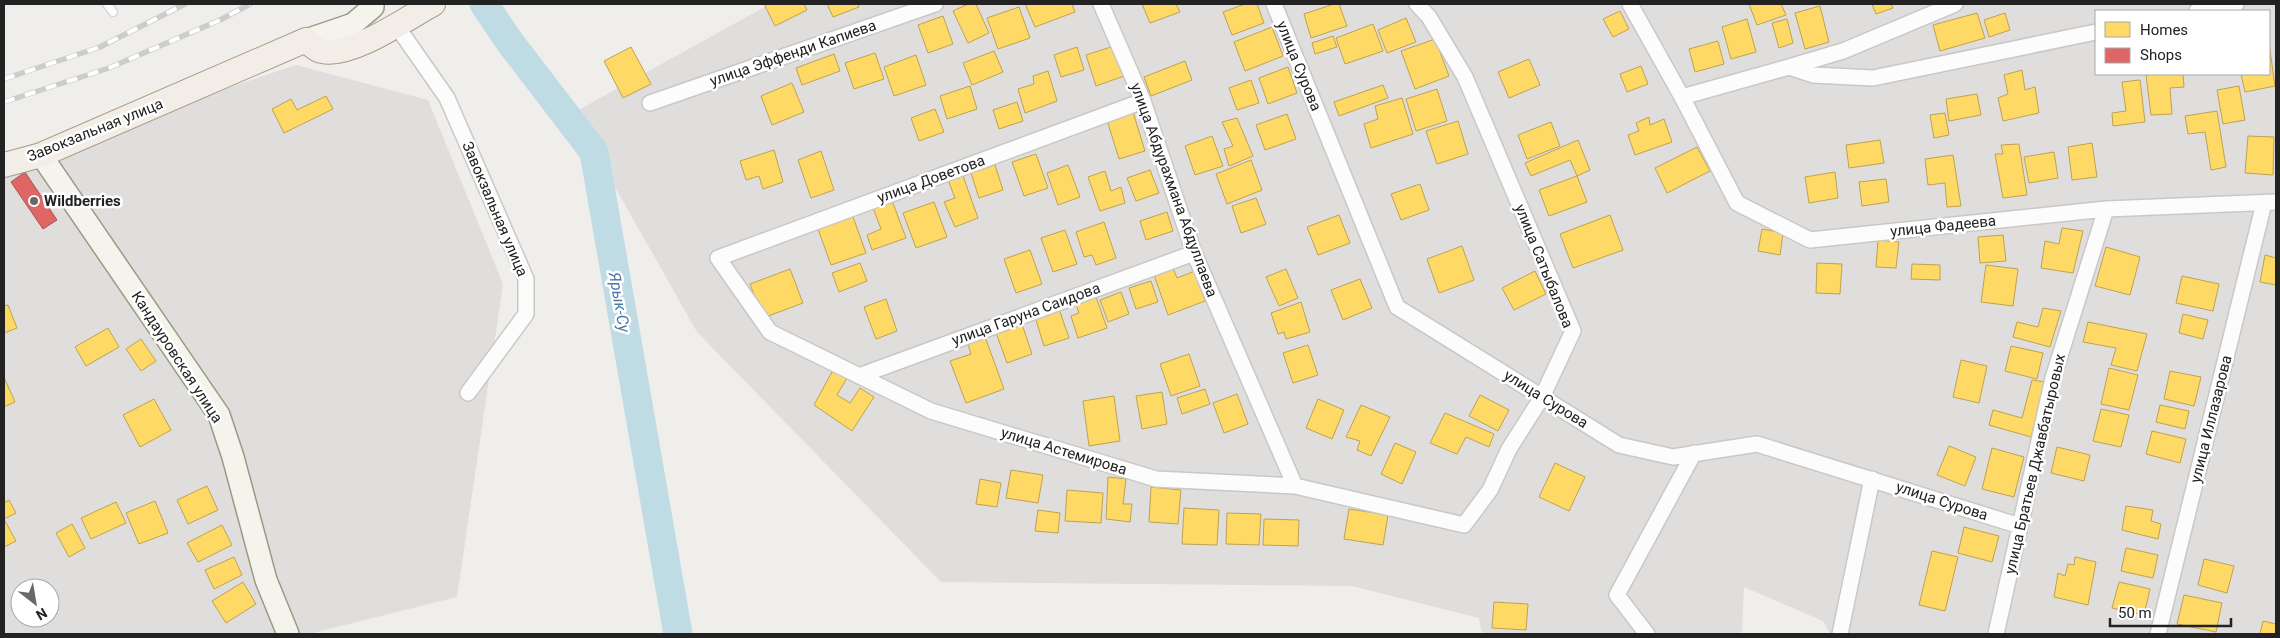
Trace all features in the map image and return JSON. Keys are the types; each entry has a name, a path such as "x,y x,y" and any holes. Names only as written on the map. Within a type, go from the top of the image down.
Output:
{"main road":[{"path":"306,40 321,51 334,52 362,44 433,4"},
{"name":"Завокзальная улица","path":"4,165 41,155 306,40"}],"street":[{"name":"Завокзальная улица","path":"306,40 354,24 373,7 373,4"},
{"name":"улица Эффенди Капиева","path":"650,103 935,4"},
{"name":"улица Абдурахмана Абдуллаева","path":"1101,4 1143,101 1194,253 1295,486"},
{"name":"улица Сурова","path":"1274,4 1397,307 1619,445 1673,457 1757,444 1872,478 2020,526"},
{"name":"улица Сатыбалова","path":"1417,4 1429,17 1465,77 1573,331 1542,397 1509,448 1490,490 1464,524"},
{"name":"улица Фадеева","path":"1630,4 1682,97 1737,203 1810,240 2106,209 2270,203"},
{"path":"1682,97 1843,51 1955,4"},
{"path":"2203,10 2236,4"},
{"name":"Завокзальная улица","path":"396,25 447,98 526,279 526,314 468,393"},
{"path":"1789,67 1813,75 1873,78 2095,32"},
{"name":"улица Доветова","path":"718,258 1143,101"},
{"name":"Кандауровская улица","path":"41,155 219,415 233,457 266,580 288,634"},
{"name":"улица Иллазарова","path":"2158,634 2270,203"},
{"name":"улица Братьев Джавбатыровых","path":"1996,634 2053,378 2106,209"},
{"name":"улица Гаруна Саидова","path":"859,376 1194,253"},
{"name":"улица Астемирова","path":"718,258 770,332 931,411 1156,479 1295,486 1464,524"},
{"path":"1647,634 1618,595 1694,454"},
{"path":"1840,634 1872,478"}],"lane":[{"path":"107,4 113,12"}],"shaded area":[{"path":"770,4 2276,4 2276,634 1830,634 1823,621 1744,587 1742,634 1482,634 1479,618 1352,586 941,582 697,332 573,113"},
{"path":"296,65 428,100 503,284 457,597 309,634 4,634 4,163"}],"building: Homes":[{"path":"764,4 804,4 807,10 775,26"},
{"path":"827,4 858,4 859,7 833,17"},
{"path":"968,4 976,4 989,33 968,43 953,11"},
{"path":"1025,4 1072,4 1075,12 1035,27"},
{"path":"1142,4 1176,4 1180,12 1150,23"},
{"path":"1245,4 1257,4 1264,23 1232,35 1223,12"},
{"path":"1339,4 1347,26 1311,38 1304,14"},
{"path":"1749,4 1781,4 1786,15 1757,25"},
{"path":"1872,4 1891,4 1893,8 1876,14"},
{"path":"1820,6 1829,42 1805,49 1795,13"},
{"path":"1019,7 1030,38 998,49 987,18"},
{"path":"1620,11 1629,29 1613,37 1603,19"},
{"path":"1977,13 1985,38 1940,51 1933,25"},
{"path":"2005,13 2010,30 1989,37 1984,20"},
{"path":"943,16 953,44 928,53 918,25"},
{"path":"1406,18 1416,42 1387,53 1378,30"},
{"path":"1747,19 1756,52 1731,59 1722,27"},
{"path":"1787,19 1793,43 1779,48 1772,23"},
{"path":"1373,24 1383,51 1345,64 1336,38"},
{"path":"1272,27 1283,56 1245,71 1234,42"},
{"path":"1333,36 1337,47 1315,54 1312,43"},
{"path":"1435,39 1449,76 1415,89 1401,51"},
{"path":"1718,41 1724,64 1695,72 1689,49"},
{"path":"1114,46 1124,76 1096,86 1086,55"},
{"path":"631,47 651,84 623,98 604,61"},
{"path":"1077,47 1084,70 1061,77 1054,55"},
{"path":"2270,50 2275,86 2245,92 2241,75 2270,75"},
{"path":"994,51 1003,72 972,85 963,63"},
{"path":"875,53 884,79 854,89 845,63"},
{"path":"834,54 840,71 802,85 796,68"},
{"path":"916,55 926,85 894,96 884,67"},
{"path":"1529,59 1540,85 1509,98 1498,72"},
{"path":"1185,61 1192,80 1151,96 1144,77"},
{"path":"1641,66 1648,84 1627,92 1620,74"},
{"path":"1288,67 1297,93 1268,104 1259,78"},
{"path":"2022,70 2025,90 2035,87 2039,113 2003,121 1998,98 2008,94 2004,75"},
{"path":"1048,71 1057,101 1025,113 1018,89 1034,84 1033,76"},
{"path":"2146,75 2183,75 2184,87 2170,88 2172,114 2151,115"},
{"path":"1251,80 1259,103 1237,110 1229,88"},
{"path":"2140,80 2145,122 2113,126 2112,113 2126,111 2122,82"},
{"path":"792,83 804,112 772,125 761,96"},
{"path":"1383,85 1388,98 1339,116 1334,102"},
{"path":"970,86 977,109 947,119 940,96"},
{"path":"2239,86 2245,120 2223,124 2217,90"},
{"path":"1437,89 1447,121 1416,131 1406,99"},
{"path":"1977,94 1981,115 1949,121 1946,99"},
{"path":"326,96 333,109 284,133 272,109 291,99 297,110"},
{"path":"1402,98 1413,134 1371,148 1364,124 1378,119 1375,106"},
{"path":"1017,102 1023,121 999,129 993,110"},
{"path":"935,109 944,132 919,141 911,118"},
{"path":"2217,111 2226,167 2211,170 2205,132 2188,134 2185,116"},
{"path":"1133,112 1145,151 1119,159 1107,120"},
{"path":"1945,113 1949,135 1934,138 1930,115"},
{"path":"1287,114 1296,139 1265,150 1256,125"},
{"path":"1649,117 1650,125 1664,119 1672,142 1635,155 1628,135 1639,131 1636,123"},
{"path":"1237,118 1253,156 1229,166 1224,149 1233,146 1222,122"},
{"path":"1458,121 1468,154 1437,164 1426,131"},
{"path":"1551,122 1560,146 1527,159 1518,135"},
{"path":"1212,136 1223,166 1195,175 1185,146"},
{"path":"2248,136 2274,137 2273,175 2245,173"},
{"path":"1578,140 1590,170 1577,176 1570,160 1531,176 1525,163"},
{"path":"1880,140 1884,163 1849,168 1846,145"},
{"path":"2092,143 2097,177 2072,180 2068,147"},
{"path":"2019,144 2027,195 2003,198 1995,154 2003,154 2001,145"},
{"path":"1697,147 1710,171 1667,193 1655,168"},
{"path":"774,150 783,182 763,189 759,176 746,180 740,161"},
{"path":"821,151 834,190 811,198 798,160"},
{"path":"2054,152 2058,178 2029,183 2024,157"},
{"path":"1036,154 1048,188 1024,196 1012,162"},
{"path":"1953,155 1961,206 1947,207 1945,183 1928,185 1925,159"},
{"path":"1251,160 1262,190 1227,204 1216,174"},
{"path":"995,165 1003,190 979,198 971,173"},
{"path":"1068,165 1080,197 1058,205 1047,173"},
{"path":"1150,170 1159,193 1136,201 1127,178"},
{"path":"1105,171 1111,191 1121,187 1125,203 1100,211 1088,177"},
{"path":"1835,172 1838,198 1809,203 1805,177"},
{"path":"963,176 978,218 955,227 944,202 955,198 948,180"},
{"path":"1577,176 1587,202 1549,216 1539,190"},
{"path":"1886,179 1889,202 1862,206 1859,182"},
{"path":"1420,184 1429,210 1401,220 1391,194"},
{"path":"891,198 906,238 872,250 867,235 881,229 872,205"},
{"path":"1256,198 1266,224 1241,233 1232,206"},
{"path":"934,202 947,237 916,248 903,213"},
{"path":"1167,212 1173,231 1146,240 1140,221"},
{"path":"1339,215 1350,243 1318,255 1307,227"},
{"path":"1610,215 1623,250 1573,268 1560,234"},
{"path":"853,217 866,253 831,265 818,229"},
{"path":"1104,222 1116,258 1096,265 1092,255 1084,257 1076,232"},
{"path":"2062,228 2083,231 2073,273 2041,268 2045,241 2059,244"},
{"path":"1762,229 1783,233 1780,255 1758,251"},
{"path":"1065,230 1077,264 1053,272 1041,238"},
{"path":"2003,235 2006,261 1980,263 1978,237"},
{"path":"1878,240 1899,242 1896,268 1876,267"},
{"path":"1462,246 1474,280 1439,293 1427,259"},
{"path":"2106,247 2140,257 2130,295 2095,286"},
{"path":"1030,250 1042,284 1016,293 1004,259"},
{"path":"2265,255 2276,258 2276,285 2260,282"},
{"path":"860,263 867,281 839,292 832,273"},
{"path":"1817,263 1842,264 1840,294 1816,293"},
{"path":"1912,264 1940,265 1940,280 1911,279"},
{"path":"1986,265 2018,269 2013,306 1981,302"},
{"path":"1173,268 1177,278 1195,271 1205,301 1168,315 1154,275"},
{"path":"790,269 803,303 763,318 750,284"},
{"path":"1286,269 1298,298 1279,306 1266,277"},
{"path":"1535,271 1546,294 1514,310 1502,288"},
{"path":"2182,276 2219,284 2213,311 2176,303"},
{"path":"1360,279 1372,308 1343,320 1331,290"},
{"path":"1151,281 1158,302 1136,309 1129,288"},
{"path":"1121,292 1129,314 1108,322 1100,300"},
{"path":"1096,297 1107,328 1078,338 1071,316 1079,313 1076,304"},
{"path":"886,299 897,331 876,339 864,307"},
{"path":"1301,302 1310,332 1286,339 1284,332 1278,334 1271,313"},
{"path":"8,305 17,328 4,333 4,306"},
{"path":"2043,308 2061,311 2050,347 2013,337 2017,322 2038,327"},
{"path":"1059,309 1069,338 1044,346 1035,317"},
{"path":"2183,314 2208,320 2203,339 2179,333"},
{"path":"1021,321 1032,354 1007,363 995,330"},
{"path":"2088,322 2147,334 2137,371 2111,365 2116,348 2083,342"},
{"path":"108,328 119,347 86,366 75,347"},
{"path":"984,334 1004,389 966,403 950,361 971,354 967,341"},
{"path":"141,339 156,361 141,371 126,349"},
{"path":"1308,345 1318,375 1293,383 1283,353"},
{"path":"2011,346 2043,353 2037,379 2005,371"},
{"path":"1189,354 1200,386 1171,396 1160,364"},
{"path":"1961,360 1987,366 1979,403 1953,397"},
{"path":"2109,368 2138,375 2129,410 2101,404"},
{"path":"833,370 847,378 837,395 850,403 860,388 874,397 852,431 814,405"},
{"path":"2170,371 2201,377 2194,406 2164,399"},
{"path":"4,377 15,402 4,407"},
{"path":"2032,380 2045,382 2031,437 1989,425 1993,410 2022,418"},
{"path":"1205,389 1210,404 1182,414 1177,398"},
{"path":"1162,392 1167,424 1142,429 1136,396"},
{"path":"1237,394 1248,424 1224,433 1213,403"},
{"path":"1480,395 1509,410 1498,431 1469,416"},
{"path":"1114,396 1120,441 1089,446 1083,401"},
{"path":"154,399 171,430 140,447 123,415"},
{"path":"1318,399 1344,410 1332,439 1306,428"},
{"path":"1361,405 1390,417 1371,456 1357,450 1360,441 1346,437"},
{"path":"2160,405 2189,411 2185,429 2156,422"},
{"path":"2101,409 2129,415 2121,447 2093,441"},
{"path":"1445,413 1494,434 1489,447 1466,437 1457,454 1430,443"},
{"path":"2152,431 2186,439 2180,463 2146,454"},
{"path":"1395,443 1416,452 1402,484 1381,474"},
{"path":"1949,446 1976,457 1965,486 1937,475"},
{"path":"2057,447 2090,455 2084,481 2051,473"},
{"path":"1992,448 2024,457 2014,497 1982,489"},
{"path":"1555,463 1585,477 1569,511 1539,497"},
{"path":"1011,470 1043,475 1038,503 1006,498"},
{"path":"1108,477 1126,479 1123,504 1132,504 1130,522 1106,519"},
{"path":"980,479 1001,483 997,507 976,504"},
{"path":"207,486 218,510 188,524 177,500"},
{"path":"1151,487 1181,490 1178,524 1149,522"},
{"path":"1067,490 1103,493 1101,523 1065,521"},
{"path":"9,500 16,513 4,519 4,503"},
{"path":"155,501 168,533 139,544 126,513"},
{"path":"116,502 126,523 91,539 81,518"},
{"path":"2126,506 2153,510 2151,521 2161,524 2158,539 2122,530"},
{"path":"1184,508 1219,510 1217,545 1182,544"},
{"path":"1349,509 1388,515 1383,545 1344,539"},
{"path":"1038,510 1060,513 1058,533 1035,531"},
{"path":"1227,513 1261,514 1259,545 1226,544"},
{"path":"4,519 16,541 4,547"},
{"path":"1264,519 1299,520 1298,546 1263,545"},
{"path":"72,524 85,548 69,557 56,533"},
{"path":"222,525 232,545 198,562 187,543"},
{"path":"1964,527 1999,536 1992,562 1958,553"},
{"path":"2126,548 2158,555 2153,578 2121,571"},
{"path":"1932,551 1958,557 1945,611 1919,605"},
{"path":"234,557 242,575 214,589 205,570"},
{"path":"2075,557 2096,562 2088,605 2054,597 2058,573 2065,576 2068,564 2074,565"},
{"path":"2204,559 2234,566 2227,593 2198,585"},
{"path":"243,582 256,604 226,623 212,601"},
{"path":"2119,582 2150,589 2144,615 2112,608"},
{"path":"2184,595 2222,603 2216,632 2177,624"},
{"path":"1494,602 1528,604 1526,630 1492,628"},
{"path":"2263,621 2276,624 2276,634 2260,634"}],"building: Shops":[{"name":"Wildberries","path":"25,172 57,220 43,229 11,182"}],"waterway":[{"name":"Ярык-Су","path":"484,4 509,41 594,152 678,634"}],"railway":[{"path":"4,79 100,47 185,4"},
{"path":"4,102 109,68 220,20 250,4"}],"place":[{"name":"Wildberries","path":"34,201"}]}
